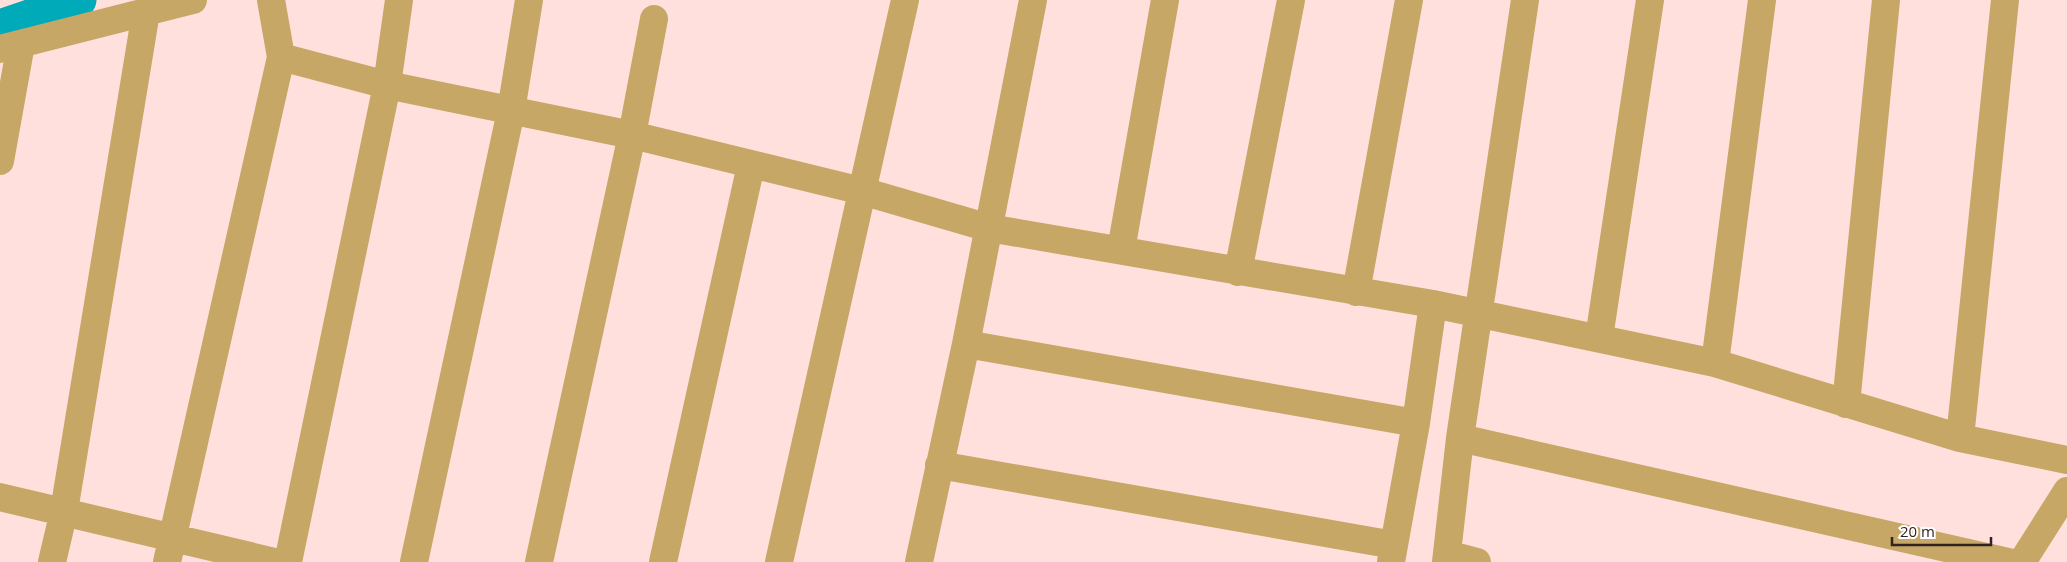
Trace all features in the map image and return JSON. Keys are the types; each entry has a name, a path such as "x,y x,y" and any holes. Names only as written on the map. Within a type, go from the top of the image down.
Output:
{"street":[{"path":"0,161 10,46 193,0"},
{"path":"169,549 280,57 271,0"},
{"path":"288,562 387,85 400,0"},
{"path":"414,562 511,111 529,0"},
{"path":"779,562 905,0"},
{"path":"919,562 966,344 1033,0"},
{"path":"1122,250 1165,0"},
{"path":"1238,272 1291,0"},
{"path":"1356,292 1409,0"},
{"path":"1477,562 1446,558 1460,438 1525,0"},
{"path":"1599,338 1650,0"},
{"path":"1715,363 1762,0"},
{"path":"1846,404 1886,0"},
{"path":"1960,438 2005,0"},
{"path":"52,562 64,511 146,12"},
{"path":"540,562 632,135 654,18"},
{"path":"280,57 387,85 632,135 862,191 989,228 1479,312 1715,363 1960,438 2067,460"},
{"path":"663,562 751,164"},
{"path":"939,465 1393,554 1416,423 1433,304"},
{"path":"966,344 1416,423"},
{"path":"1460,438 2008,562"},
{"path":"2022,562 2067,491"},
{"path":"0,496 64,511 169,549 275,562"}],"waterway":[{"path":"0,27 79,0"}]}
